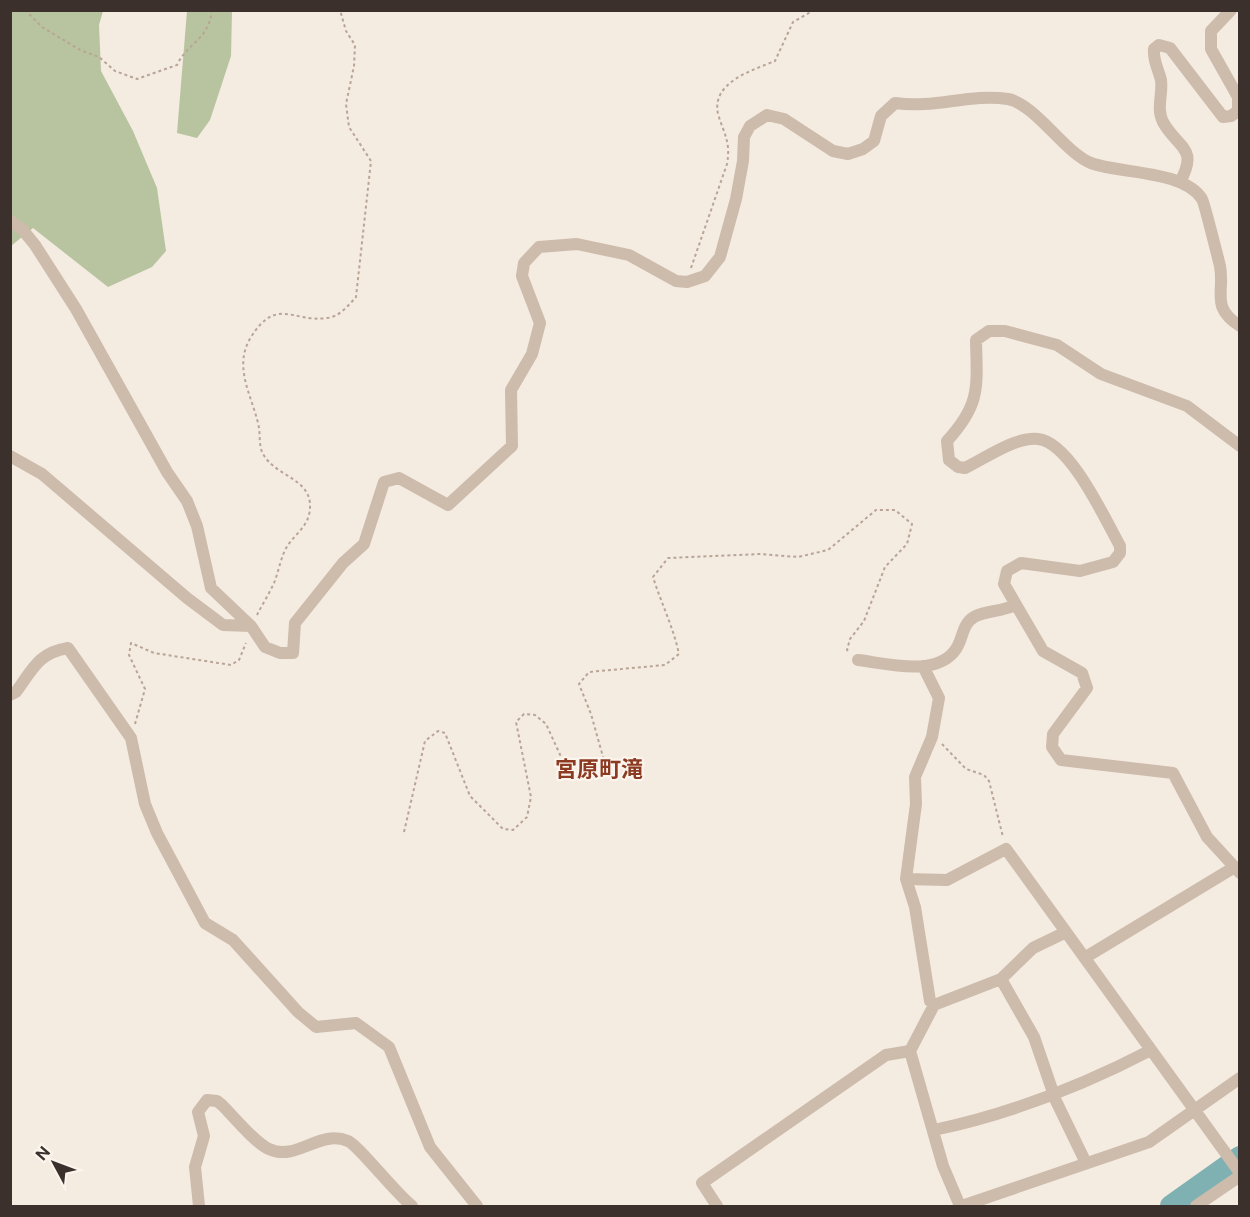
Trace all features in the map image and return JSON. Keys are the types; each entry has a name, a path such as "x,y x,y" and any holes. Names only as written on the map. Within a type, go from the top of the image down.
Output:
{"street":[{"path":"1180,182 1188,167 1188,151 1162,120 1159,98 1161,82 1153,60 1154,48 1160,45 1170,48 1222,117 1231,116 1238,111 1238,97 1211,49 1211,31 1231,10"},
{"path":"10,221 22,229 35,245 66,292 168,472 187,501 196,526 211,588 251,626 265,647 280,652 293,653 295,623 343,563 364,544 384,483 399,478 448,505 512,446 511,390 532,354 540,323 522,276 524,263 539,247 577,244 629,255 676,281 687,282 705,276 720,257 736,199 743,161 744,137 750,126 766,115 784,119 833,151 848,154 863,149 874,141 881,116 895,103 920,106 985,97 1012,100 1090,163 1180,182 1203,199 1220,267 1219,302 1229,319 1239,326"},
{"path":"1086,957 1236,871 1207,837 1173,773 1061,760 1052,747 1053,734 1087,688 1082,673 1043,651 1004,584 1007,571 1021,563 1080,571 1113,562 1120,553 1120,546 1070,461 1049,442 1036,438 1015,443 965,468 958,467 949,460 947,441 961,427 975,402 976,340 989,331 1005,330 1057,345 1101,374 1187,406 1239,446"},
{"path":"10,456 42,474 187,598 223,624 251,626"},
{"path":"858,660 923,666 941,661 955,650 964,627 975,617 1015,606"},
{"path":"10,695 16,692 40,659 51,651 68,648 131,738 145,804 157,833 205,923 233,940 298,1012 316,1027 356,1023 389,1047 430,1148 477,1206"},
{"path":"923,666 939,698 932,737 915,777 916,804 906,879 915,907 930,1001 934,1005"},
{"path":"906,879 947,880 1006,849 1194,1108 1239,1175 1196,1206"},
{"path":"1066,932 1033,948 1001,980 934,1005 910,1051 943,1166 961,1206 1149,1142 1239,1078"},
{"path":"1001,980 1034,1037 1054,1094 1086,1163"},
{"path":"934,1130 1005,1112 1054,1094 1151,1050"},
{"path":"717,1206 702,1183 886,1055 910,1051"},
{"path":"199,1206 195,1167 204,1136 198,1112 207,1100 217,1101 222,1105 266,1149 283,1154 326,1137 336,1137 351,1142 391,1188 412,1206"}],"path":[{"path":"25,10 42,27 70,44 99,57 115,71 137,79 177,65 180,57 204,35 212,10"},
{"path":"131,738 145,689 129,655 132,643 154,653 231,665 239,660 251,626 274,583 287,546 303,527 309,515 308,496 301,482 276,468 264,455 260,443 259,426 244,379 242,356 251,336 269,316 279,312 329,319 341,313 356,297 371,161 349,127 346,104 356,45 346,31 340,10"},
{"path":"404,832 425,741 438,730 445,733 470,796 503,829 513,830 527,817 531,797 516,722 524,714 535,714 546,724 568,772 586,780 599,775 605,764 591,714 579,684 589,672 665,666 679,654 672,623 662,607 653,577 668,558 760,554 798,557 828,550 876,510 895,510 912,524 906,544 885,567 864,621 850,639 847,650 858,660"},
{"path":"932,737 966,768 984,775 989,780 1006,849"}],"green space":[{"path":"11,11 103,11 99,25 101,71 133,131 157,188 166,251 152,267 108,287 33,228 11,246"},
{"path":"187,11 232,11 231,56 210,120 197,138 177,133"}],"waterway":[{"path":"1171,1206 1240,1157"}],"district":[{"name":"宮原町滝","path":"599,769"}]}
